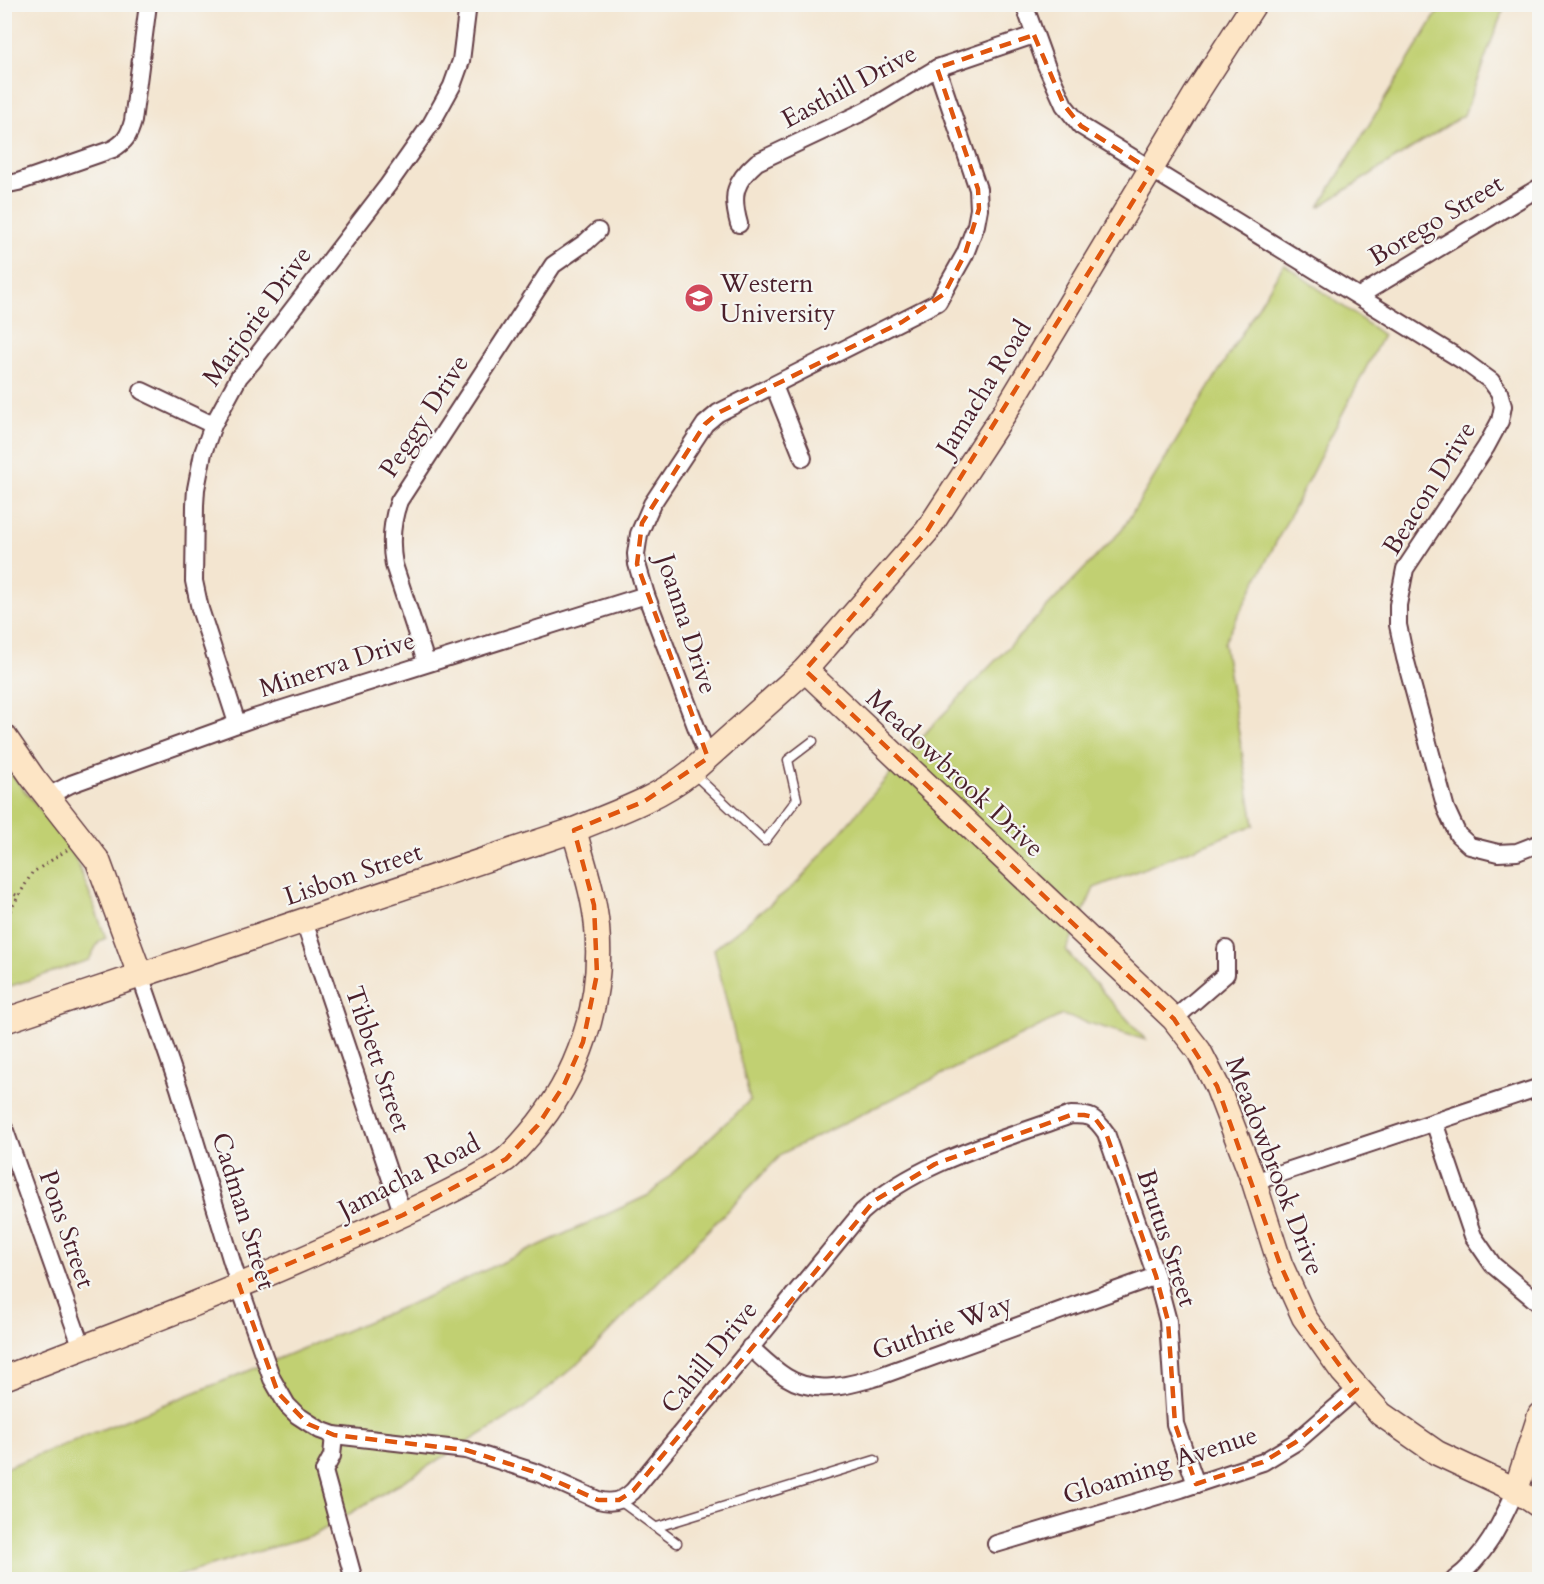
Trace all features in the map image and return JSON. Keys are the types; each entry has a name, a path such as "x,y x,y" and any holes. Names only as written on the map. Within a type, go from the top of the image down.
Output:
{"main road":[{"name":"Jamacha Road","path":"700,765 804,670 927,531 1005,412 1152,171 1196,94 1254,4"},
{"name":"Meadowbrook Drive","path":"804,670 1174,1018 1199,1051 1217,1086 1254,1182 1280,1264 1304,1317 1357,1389 1381,1414 1437,1454 1528,1490 1539,1506"},
{"path":"4,736 33,778 98,861 140,975"},
{"name":"Lisbon Street","path":"4,1021 574,830 645,801 676,784 700,765"},
{"name":"Jamacha Road","path":"4,1378 264,1276 403,1215 467,1183 506,1159 538,1125 564,1085 583,1042 595,997 598,951 594,905 574,830"},
{"path":"1528,1490 1539,1415"}],"street":[{"path":"4,185 113,149 124,142 130,134 133,122 148,4"},
{"name":"Marjorie Drive","path":"237,723 200,609 194,581 196,489 204,453 213,425 239,377 388,184 431,124 452,86 461,61 468,4"},
{"name":"Beacon Drive","path":"1024,4 1034,35 1064,105 1081,126 1465,362 1491,381 1499,392 1503,406 1500,421 1486,447 1405,569 1398,605 1398,625 1405,658 1453,828 1464,842 1489,852 1517,852 1539,843"},
{"name":"Easthill Drive","path":"740,224 734,206 735,191 744,175 757,162 865,111 937,68 1034,35"},
{"name":"Joanna Drive","path":"700,765 637,564 637,544 642,523 705,424 718,414 938,302 965,254 979,209 978,189 937,68"},
{"name":"Borego Street","path":"1359,296 1539,187"},
{"name":"Peggy Drive","path":"426,662 394,565 393,523 399,501 553,265 598,231"},
{"path":"774,386 802,458"},
{"path":"142,391 213,425"},
{"name":"Minerva Drive","path":"48,796 71,784 237,723 646,595"},
{"name":"Tibbett Street","path":"304,921 403,1215"},
{"path":"1174,1018 1226,974 1226,948"},
{"name":"Cadman Street","path":"140,975 179,1088 239,1285 278,1393 308,1424 334,1435"},
{"path":"1254,1182 1539,1087"},
{"name":"Cahill Drive","path":"619,1500 633,1491 862,1212 887,1191 935,1164 1071,1115 1094,1118"},
{"name":"Brutus Street","path":"1094,1118 1106,1133 1156,1276 1168,1321 1174,1424 1196,1484"},
{"path":"1434,1122 1473,1236 1493,1264 1539,1304"},
{"name":"Pons Street","path":"4,1128 82,1348"},
{"name":"Guthrie Way","path":"750,1347 787,1378 811,1387 842,1387 877,1377 1156,1276"},
{"name":"Gloaming Avenue","path":"996,1544 1196,1484 1269,1459 1296,1442 1357,1389"},
{"path":"354,1580 324,1471 332,1456 334,1435 466,1450 538,1473 598,1500 612,1502 619,1500"},
{"path":"1454,1580 1471,1566 1489,1545 1528,1490"}],"lane":[{"path":"700,765 765,841 797,799 788,760 813,741"},
{"path":"657,1527 875,1460"},
{"path":"619,1500 677,1543"}],"path":[{"path":"4,921 32,873 69,848"},
{"path":"4,889 18,896"}],"highlighted area":[{"path":"1034,35 1064,105 1081,126 1152,171 927,531 805,670 1174,1019 1217,1086 1280,1264 1304,1317 1357,1389 1296,1442 1263,1462 1196,1484 1175,1424 1168,1321 1156,1276 1106,1133 1094,1117 1071,1115 935,1164 874,1201 633,1491 619,1500 598,1500 538,1473 466,1450 334,1435 308,1424 278,1393 239,1285 403,1215 506,1159 538,1125 564,1085 583,1042 597,974 594,905 574,830 645,801 708,758 637,564 642,523 705,424 718,413 902,322 944,294 965,254 979,209 978,189 937,68"}],"green space":[{"path":"1442,5 1505,5 1464,115 1319,207"},
{"path":"1284,264 1383,335 1224,643 1254,825 1094,888 1066,951 1146,1040 1062,1015 783,1153 583,1359 523,1409 316,1534 168,1579 5,1580 5,1468 427,1297 649,1195 750,1100 714,949 798,882 929,729 1122,530"},
{"path":"4,765 70,847 106,938 99,941 89,960 5,988"}],"place":[{"name":"Western University","path":"699,298"}]}
